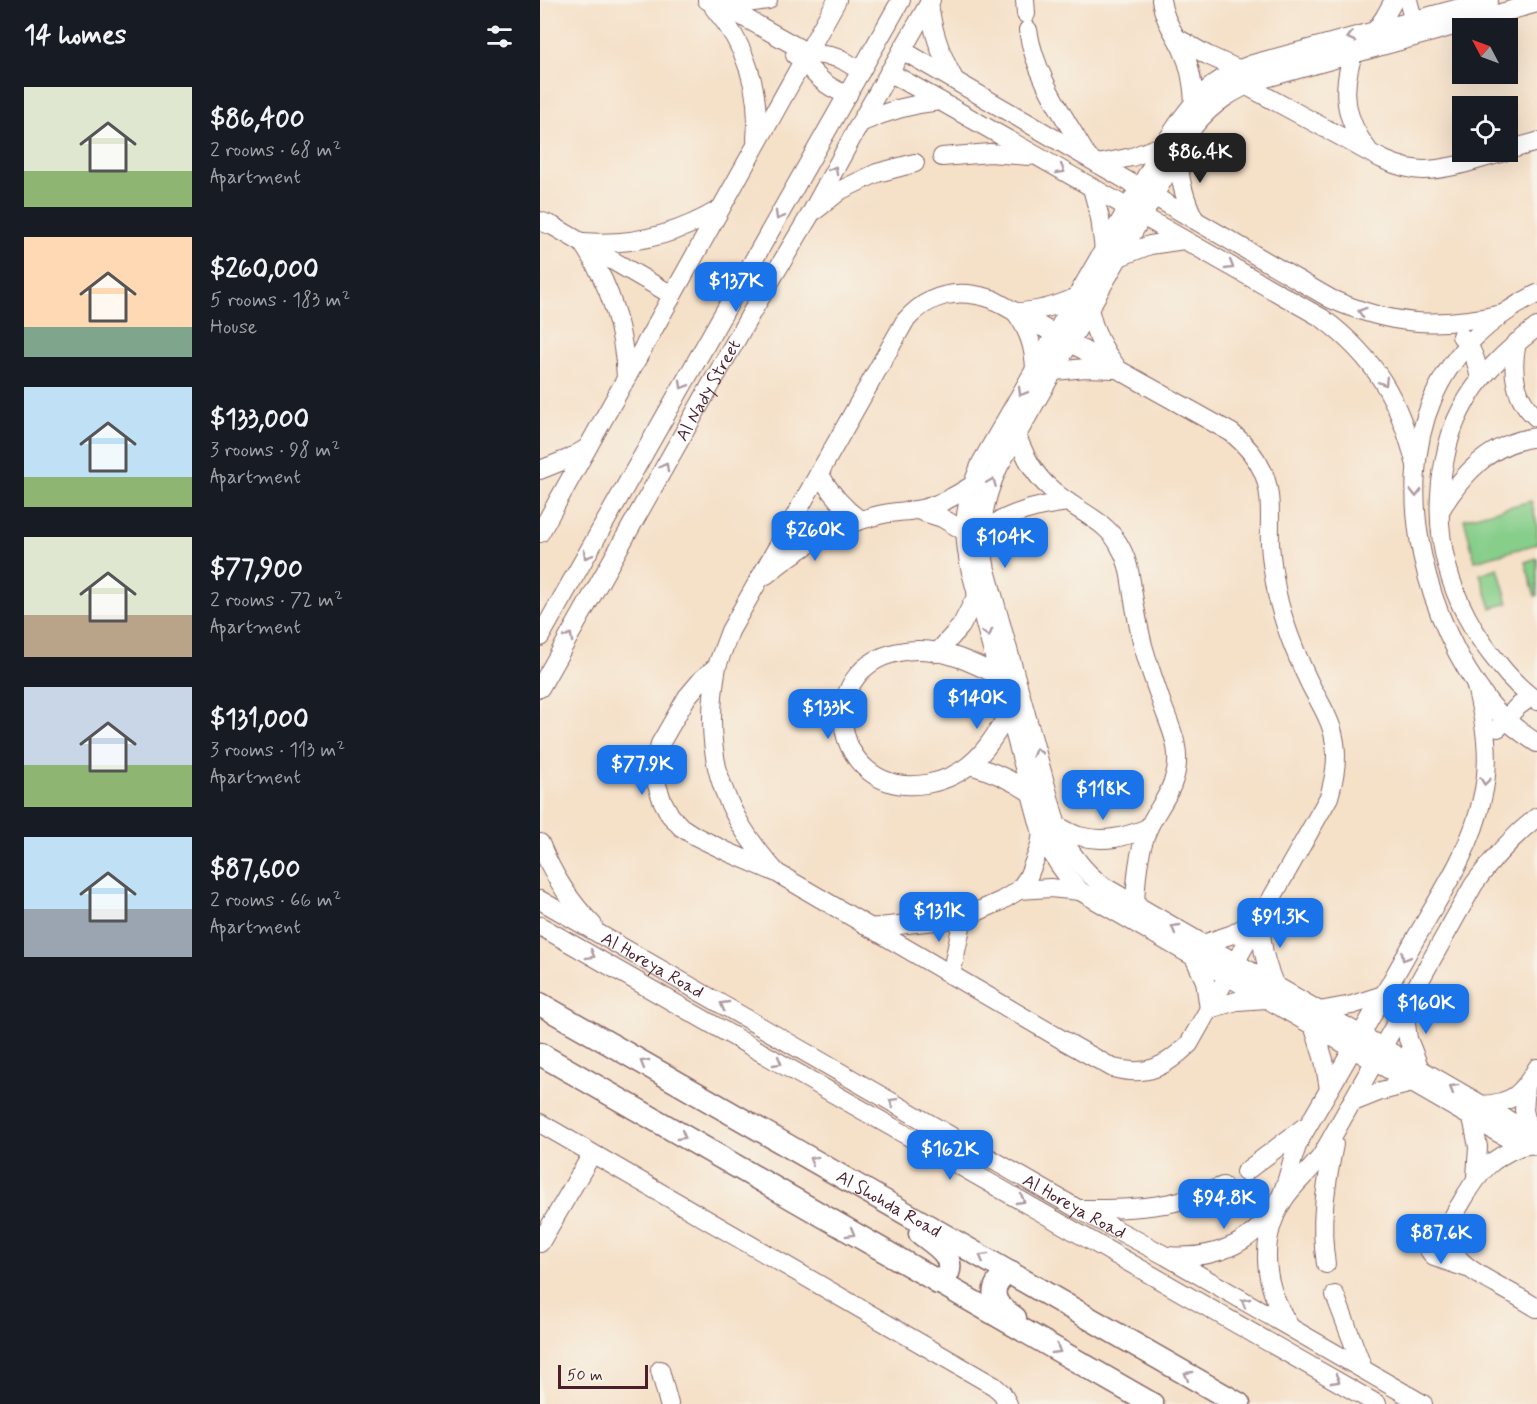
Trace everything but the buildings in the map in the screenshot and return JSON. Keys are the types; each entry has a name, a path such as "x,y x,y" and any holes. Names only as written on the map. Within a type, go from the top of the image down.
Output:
{"main road":[{"name":"Al Shohda Road","path":"540,1004 1239,1404"},
{"path":"540,1054 1152,1404"},
{"path":"900,1209 900,1214 906,1222 949,1261 949,1271 943,1281 938,1283"},
{"path":"1011,1273 999,1280 996,1285 995,1298 1002,1308 1024,1324 1034,1336"}],"street":[{"path":"708,0 746,3 768,0"},
{"path":"708,0 731,13 737,20 806,56 830,56 861,71"},
{"path":"708,0 736,39 751,73 757,110 755,147"},
{"path":"540,532 837,0"},
{"name":"Al Nady Street","path":"540,638 901,0"},
{"path":"1161,0 1164,15 1190,69 1194,102"},
{"path":"1375,31 1394,0"},
{"path":"1408,0 1415,28"},
{"path":"1437,0 1455,9"},
{"path":"1080,891 1055,859 1050,830 982,550 966,508 971,486 981,463 1035,369 1063,338 1171,149 1182,116 1194,102 1215,83 1242,77 1262,79 1353,54 1455,9 1489,0"},
{"path":"930,1 937,43 944,63 955,81"},
{"name":"Al Nady Street","path":"540,688 930,1"},
{"path":"1093,161 1132,158 1171,149 1204,114 1230,93 1253,64 1375,31 1415,28 1537,3"},
{"path":"1026,15 1035,60 1044,81 1093,161"},
{"path":"1177,38 1394,164 1420,170 1465,162"},
{"path":"902,50 1331,299 1349,307 1368,314 1406,321 1446,323 1503,314"},
{"path":"1353,54 1345,88 1346,105 1354,130 1369,151"},
{"path":"806,56 810,69 827,85 848,95"},
{"path":"889,72 1322,318 1359,350 1378,373 1398,408 1416,465"},
{"path":"860,123 899,107 940,101"},
{"path":"1518,148 1537,142"},
{"path":"1171,149 1179,170 1187,205 1195,220"},
{"path":"942,157 990,153 1039,158"},
{"path":"810,215 841,190 877,173 915,163"},
{"path":"1092,188 1111,254"},
{"path":"581,242 618,243 654,238 689,226 721,208"},
{"path":"540,221 553,226 672,295"},
{"path":"1111,254 1184,240"},
{"path":"581,242 600,273 614,305 622,340 626,380"},
{"path":"717,666 687,697 660,744 656,761 657,785 662,800 670,815 681,827 728,852 777,873 1113,1068 1140,1072 1157,1068 1173,1060 1189,1044 1329,796 1334,779 1336,761 1333,733 1286,630 1277,594 1272,560 1270,505 1263,471 1255,456 1232,433 992,299 963,292 934,298 921,306 905,321 757,582 730,631 717,666 712,694 711,722 713,750 719,778 742,829 777,873"},
{"path":"1537,294 1503,314 1485,328 1455,360 1433,396 1418,448 1416,465 1416,512 1420,542 1426,572 1441,618 1456,650 1490,703 1505,719 1537,743"},
{"path":"732,299 733,304 740,310 744,312 753,310"},
{"path":"1015,312 1083,303"},
{"path":"1083,303 1099,342 1119,370"},
{"path":"1015,312 1031,338 1035,369"},
{"path":"1446,323 1468,344 1477,360 1480,380"},
{"path":"1487,746 1505,719 1517,707 1534,699 1506,673 1483,645 1465,615 1451,582 1443,548 1439,512 1441,478 1448,445 1461,410 1480,380 1517,342 1537,327"},
{"path":"715,328 728,329 737,339"},
{"path":"1063,338 1054,371 990,486 966,552 1031,793 1050,830 1085,871 1103,886 1135,905 1198,950 1209,1009"},
{"path":"1517,342 1514,359 1517,389 1523,403 1537,418"},
{"path":"1054,371 1086,368 1119,370"},
{"path":"1398,408 1426,416 1443,416 1461,410"},
{"path":"1017,436 1036,474 1051,490 1104,526 1124,552 1129,567 1144,648 1173,731 1176,746 1176,773 1172,787 1148,828 1138,866 1135,905"},
{"path":"1439,512 1458,482 1485,458 1500,448 1537,437"},
{"path":"540,470 570,458 587,448"},
{"path":"819,473 836,500 860,520"},
{"path":"757,582 806,546 824,536 860,520 888,513 917,510 945,501 971,486"},
{"path":"917,510 973,531 1023,510 1068,502"},
{"path":"937,652 960,626 977,595"},
{"path":"999,676 969,662 937,652 919,650 882,657 866,667 853,680 843,708 843,727 849,745 858,760 872,773 882,779 900,784 919,785 937,782 955,775 970,765 992,740 1009,712"},
{"path":"1166,1256 1185,1258 1205,1256 1240,1242 1256,1230 1280,1199 1294,1151 1468,844 1477,821 1483,798 1487,746 1475,682"},
{"path":"970,765 1002,775 1031,793"},
{"path":"1291,1328 1273,1294 1266,1257 1274,1219 1282,1202 1316,1163 1474,884 1498,852 1537,817"},
{"path":"1050,830 1102,839 1126,837 1148,828"},
{"path":"870,928 963,918 992,906 1019,890 1050,830"},
{"path":"540,843 556,876 571,899 607,939"},
{"path":"1019,890 1080,891 1198,950 1530,1142"},
{"name":"Al Horeya Road","path":"540,900 1078,1209 1166,1256 1424,1404"},
{"path":"1198,950 1233,934 1261,917"},
{"path":"1261,917 1260,935 1271,992"},
{"path":"951,975 963,918"},
{"name":"Al Horeya Road","path":"540,926 1377,1404"},
{"path":"1209,1009 1271,992"},
{"path":"1316,1018 1383,995"},
{"path":"1404,1008 1416,1076"},
{"path":"1316,1018 1329,1089"},
{"path":"1477,1111 1517,1095 1526,1087 1537,1068"},
{"path":"1351,1103 1416,1076"},
{"path":"1526,1087 1524,1110 1530,1142"},
{"path":"1476,1177 1477,1111"},
{"path":"540,1124 994,1386 1002,1393 1008,1404"},
{"path":"1245,1172 1309,1124"},
{"path":"1326,1263 1322,1237 1323,1210 1337,1128"},
{"path":"1530,1142 1497,1159 1476,1177 1451,1221 1450,1235 1452,1248 1470,1269 1537,1308"},
{"path":"540,1243 592,1154"},
{"path":"1078,1209 1139,1208 1168,1204 1223,1186"},
{"path":"1126,1261 1138,1241"},
{"path":"1335,1294 1363,1369"},
{"path":"1310,1365 1321,1345"},
{"path":"660,1370 669,1404"}],"green space":[{"path":"1531,501 1537,524 1537,544 1475,561 1464,519"},
{"path":"1537,558 1537,596 1535,596 1525,562"},
{"path":"1498,568 1508,603 1491,608 1480,574"}]}
